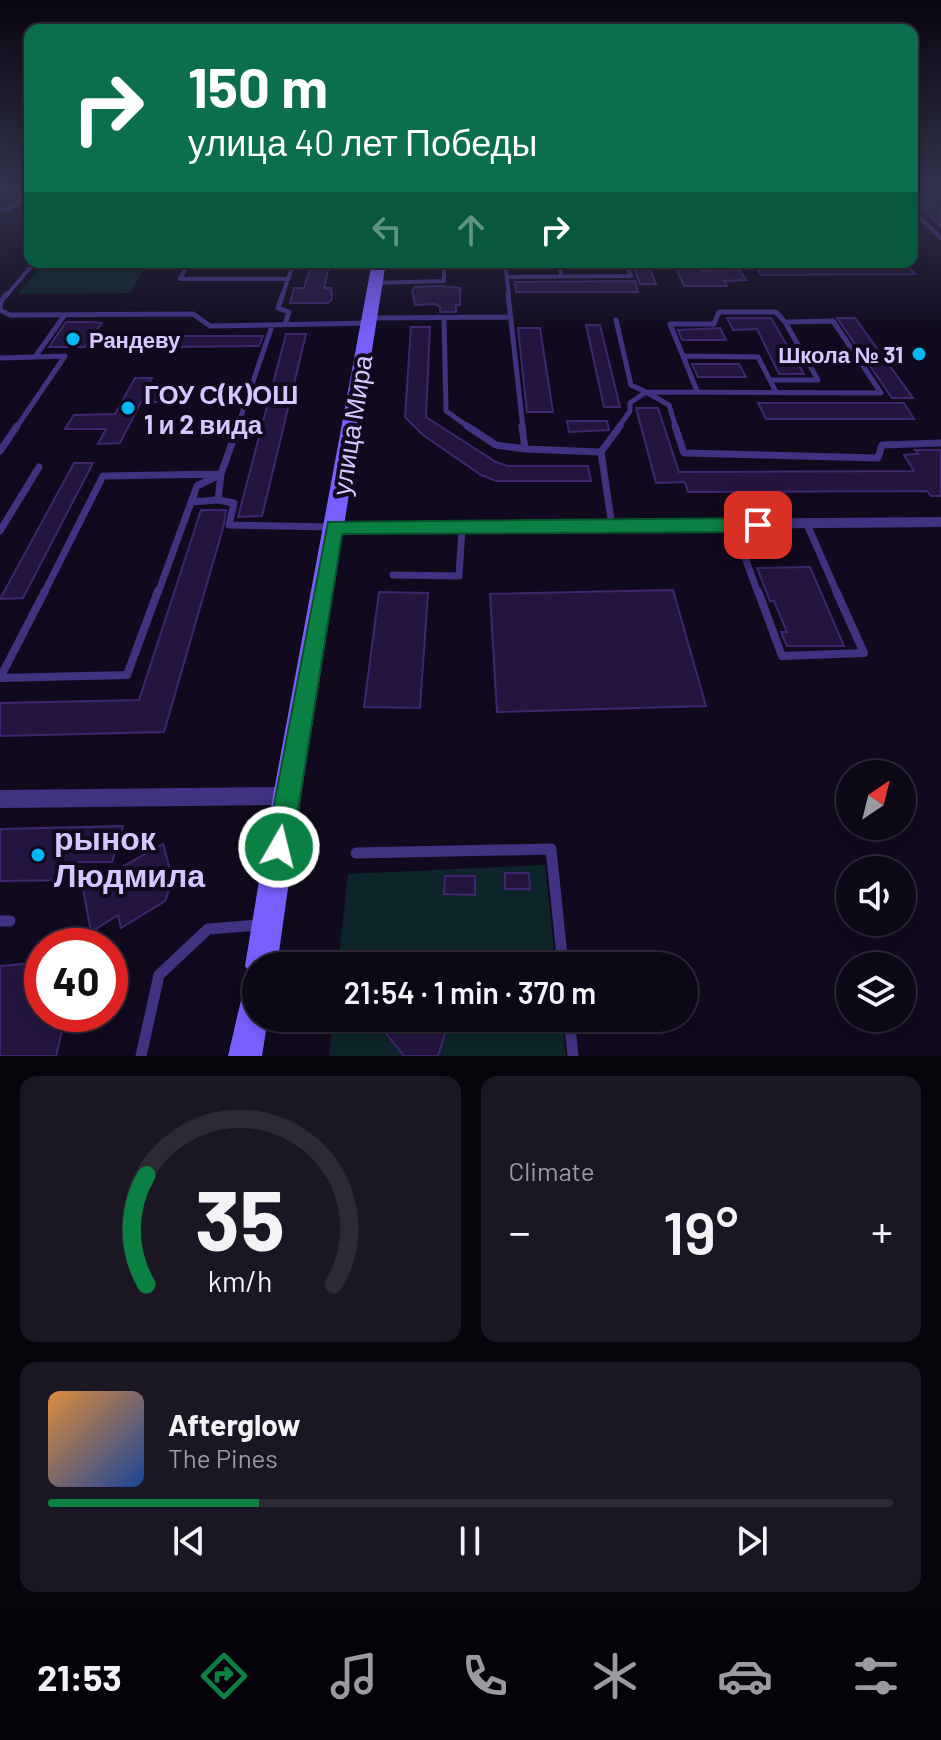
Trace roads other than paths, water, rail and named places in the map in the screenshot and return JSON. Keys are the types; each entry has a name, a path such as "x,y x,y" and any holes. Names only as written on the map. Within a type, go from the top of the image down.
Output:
{"street":[{"name":"улица Мира","path":"263,952 287,796 378,268"},
{"path":"334,527 941,522"},
{"path":"0,799 287,796"},
{"path":"245,1056 249,1032"}],"lane":[{"path":"30,268 1,301 0,310 10,315 193,314 210,326 511,317"},
{"path":"186,268 180,279 288,279"},
{"path":"285,324 289,312 278,308 292,268"},
{"path":"375,283 444,281 444,268"},
{"path":"506,268 525,449"},
{"path":"560,268 562,277"},
{"path":"507,277 631,276 628,268"},
{"path":"697,391 670,324 714,324 719,312 776,312 785,322 818,380 770,380"},
{"path":"35,357 64,316"},
{"path":"444,318 446,411 496,445 601,452"},
{"path":"616,320 631,385 669,405 684,453 878,458 882,445 941,443"},
{"path":"612,526 601,452 630,411 630,403 646,392 881,393 833,321 785,322"},
{"path":"218,500 221,474 272,326"},
{"path":"0,358 65,356 0,451"},
{"path":"683,356 758,357 776,392"},
{"path":"0,531 39,467"},
{"path":"221,474 197,486 127,675 0,678 103,476 221,474"},
{"path":"191,502 218,500 234,503 229,525 334,527"},
{"path":"733,525 782,656 864,653 807,524"},
{"path":"393,575 459,576 462,528"},
{"path":"356,853 551,849 562,952"},
{"path":"141,1056 159,975 208,929 268,924"},
{"path":"570,1032 573,1056"}],"place":[{"name":"Рандеву","path":"73,339"},
{"name":"Школа № 31","path":"919,354"},
{"name":"ГОУ С(К)ОШ 1 и 2 вида","path":"128,408"},
{"name":"рынок Людмила","path":"38,855"}]}
